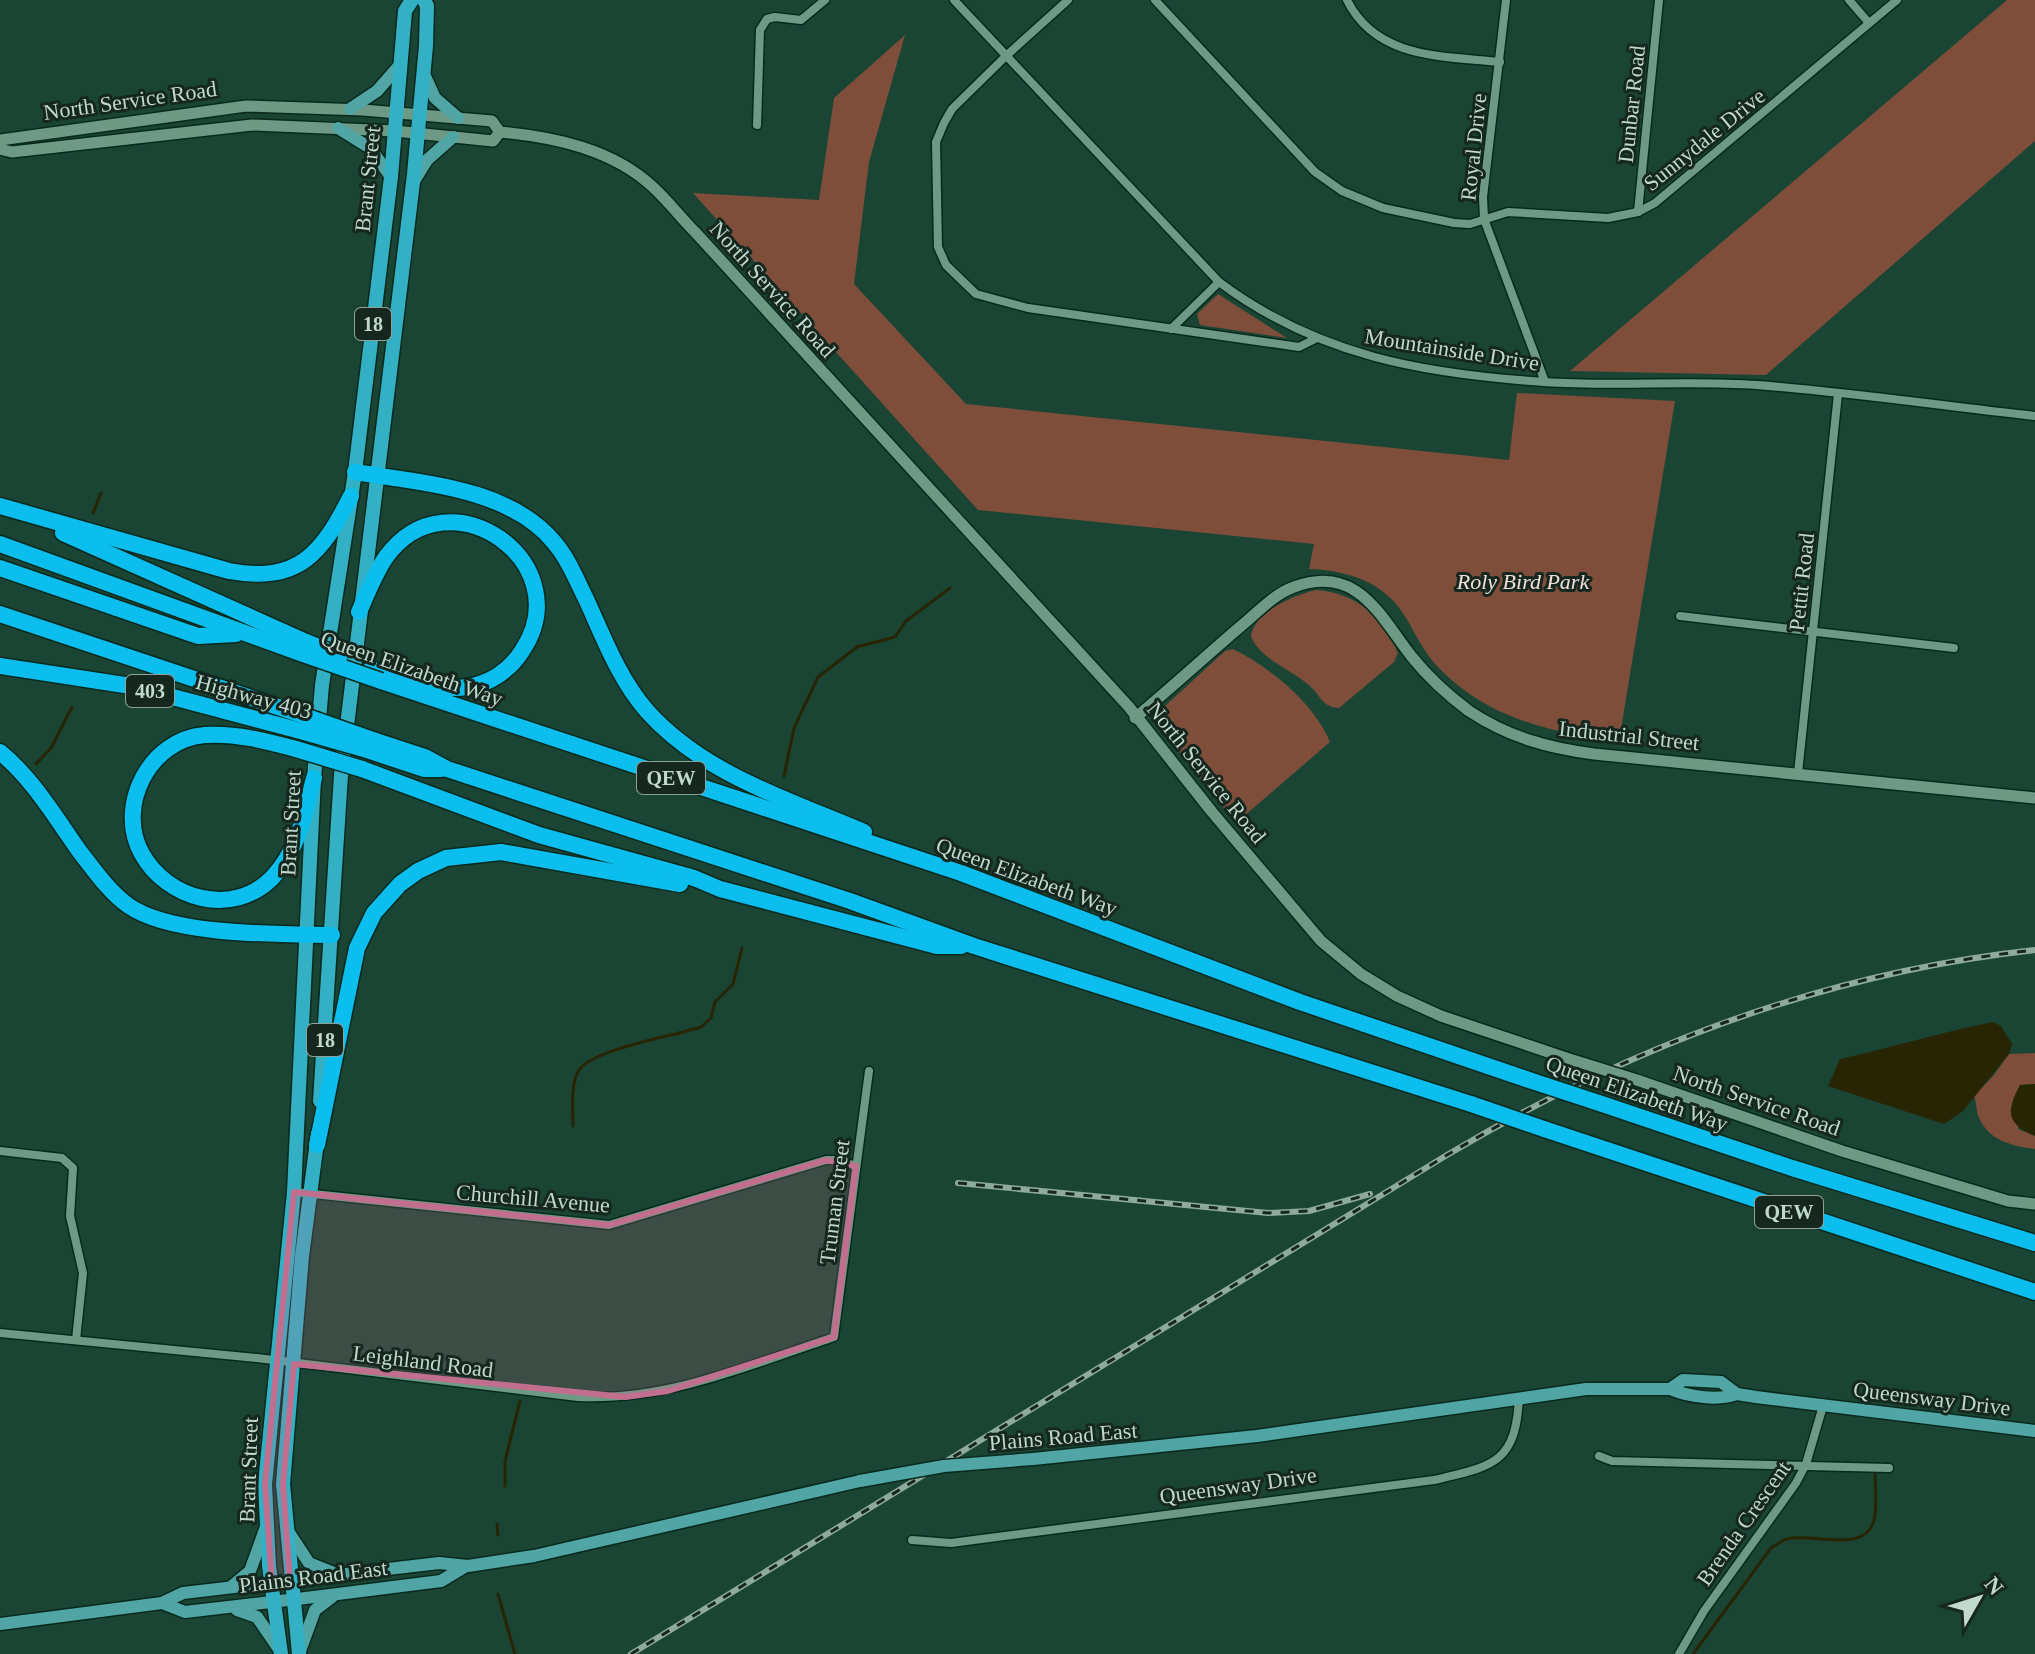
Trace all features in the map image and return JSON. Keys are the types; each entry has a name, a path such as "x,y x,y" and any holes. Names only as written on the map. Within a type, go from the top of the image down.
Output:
{"highway":[{"path":"355,472 490,499 534,523 552,540 569,565 633,692 683,745 724,771 961,873"},
{"path":"0,508 229,571 268,575 301,565 315,554 332,533 351,496"},
{"path":"0,508 79,539 305,648"},
{"path":"359,612 386,557 398,544 421,529 438,524 472,524 501,537 517,552 534,586 536,616 530,640 509,667 483,683 437,687 376,675"},
{"path":"0,544 245,634"},
{"name":"Queen Elizabeth Way","path":"0,568 198,636 245,634 305,648 376,675 961,873 1300,1002 1792,1168 2035,1243"},
{"name":"QEW","path":"0,614 298,722 368,744 425,757 447,769 850,901 974,946 1471,1104 2035,1292"},
{"name":"Highway 403","path":"0,666 131,686 298,722"},
{"path":"314,778 301,831 287,858 271,878 247,893 208,900 184,894 160,879 142,856 133,827 134,795 155,760 172,747 202,735 218,735 254,738 362,769 539,835 694,878 720,889"},
{"path":"0,752 42,797 115,894 139,913 161,922 332,935"},
{"path":"317,1145 357,948 374,913 400,884 418,871 446,858 501,852 720,889 937,946 974,946"}],"main road":[{"name":"Brant Street","path":"299,1654 285,1525 284,1461 294,1364 314,778 324,671 355,472 391,177 405,11 412,0"},
{"name":"Brant Street","path":"281,1653 265,1484 277,1361 301,1193 317,1145 341,775 413,184 427,6 424,0"},
{"path":"350,109 377,91 399,66"},
{"path":"423,68 435,98 458,118"},
{"path":"338,128 370,148 391,177"},
{"path":"413,184 427,160 453,137"},
{"name":"Plains Road East","path":"0,1624 162,1603 183,1593 439,1563 466,1566 615,1540 860,1481 944,1466 1243,1437 1519,1397 1586,1389 1670,1389 1682,1394 1727,1398 1737,1394 1823,1406"},
{"name":"Queensway Drive","path":"1823,1406 2035,1431"},
{"path":"229,1588 250,1571 267,1524"},
{"path":"285,1525 309,1563 341,1576"},
{"name":"Plains Road East","path":"162,1603 185,1612 343,1593 441,1581 466,1566"},
{"path":"299,1654 315,1610 343,1593"},
{"path":"222,1607 250,1612 281,1653"}],"street":[{"path":"757,125 760,30 767,19 775,17 801,20 825,0"},
{"name":"Mountainside Drive","path":"954,0 1219,282 1255,309 1315,339 1389,361 1545,382 1757,385 2035,416"},
{"path":"1068,0 952,109 936,142 938,247 946,265 960,282 986,297 1028,308 1299,347 1315,339"},
{"name":"Sunnydale Drive","path":"1155,0 1315,172 1342,191 1383,208 1470,224 1508,212 1608,218 1638,212 1671,193 1897,0"},
{"path":"1347,0 1356,18 1374,35 1392,45 1413,53 1500,62"},
{"name":"Royal Drive","path":"1506,0 1483,197 1484,219 1545,382"},
{"name":"Dunbar Road","path":"1638,212 1659,0"},
{"path":"1849,0 1869,23"},
{"name":"North Service Road","path":"0,140 233,107 350,109 492,121 500,132 544,136 602,155 653,187 1135,718 1321,941 1361,974 1441,1016 1842,1151 2008,1201 2035,1204"},
{"name":"North Service Road","path":"0,149 12,152 98,143 225,125 395,131 493,141 500,132"},
{"path":"1171,329 1219,282"},
{"name":"Pettit Road","path":"1798,773 1838,394"},
{"name":"Industrial Street","path":"1135,718 1275,598 1296,586 1318,582 1341,585 1368,598 1412,658 1440,687 1495,727 1528,742 1594,754 2035,798"},
{"path":"1680,616 1954,648"},
{"name":"Truman Street","path":"834,1337 869,1071"},
{"path":"0,1151 62,1158 73,1168 70,1216 83,1273 76,1340"},
{"name":"Churchill Avenue","path":"301,1193 609,1225 826,1160 856,1166"},
{"name":"Leighland Road","path":"0,1333 277,1361 578,1397 625,1397 668,1391 834,1337"},
{"name":"Queensway Drive","path":"912,1540 951,1543 1434,1480 1480,1469 1506,1450 1517,1429 1519,1397"},
{"name":"Brenda Crescent","path":"1679,1654 1704,1611 1806,1464 1823,1406"},
{"path":"1599,1456 1612,1461 1889,1468"}],"highlighted area":[{"path":"826,1160 856,1166 834,1337 668,1391 625,1397 294,1364 283,1484 290,1581 272,1583 265,1484 294,1192 609,1225"}],"green space":[{"path":"2007,0 2035,0 2035,141 1766,375 1570,371"},
{"name":"Roly Bird Park","path":"905,35 869,162 854,284 966,404 1509,460 1517,393 1675,401 1619,741 1544,727 1521,720 1477,699 1437,666 1400,609 1382,591 1347,574 1309,569 1314,544 978,510 693,193 819,200 834,98"},
{"path":"1218,294 1287,338 1200,325 1197,314"},
{"path":"1316,590 1344,596 1366,609 1384,628 1398,653 1394,662 1339,708 1327,705 1307,683 1270,659 1251,636 1254,627 1268,612 1287,600"},
{"path":"1233,649 1276,676 1302,700 1330,742 1236,823 1162,731 1160,718 1165,706 1225,651"},
{"path":"2035,1053 2035,1084 2020,1085 2018,1129 2035,1136 2035,1149 2011,1144 1990,1133 1979,1117 1974,1096 2009,1054"}],"shaded area":[{"path":"1993,1022 2001,1026 2012,1044 2009,1054 1963,1111 1944,1124 1828,1086 1840,1059"},
{"path":"2035,1084 2035,1136 2018,1127 2011,1116 2011,1109 2020,1085"}],"waterway":[{"path":"93,513 101,493"},
{"path":"784,776 794,728 818,677 857,647 895,637 906,621 950,588"},
{"path":"36,764 51,748 72,707"},
{"path":"573,1126 573,1090 579,1070 587,1062 617,1050 701,1027 711,1018 715,1002 733,984 742,948"},
{"path":"505,1486 505,1461 520,1401"},
{"path":"1693,1654 1771,1548 1785,1540 1798,1538 1852,1539 1871,1528 1876,1510 1875,1471"},
{"path":"497,1524 498,1535"},
{"path":"498,1594 515,1654"}],"railway":[{"path":"631,1654 1447,1155 1516,1116 1657,1049 1804,996 1956,961 2035,950"},
{"path":"958,1183 1268,1213 1309,1211 1370,1194"}]}
